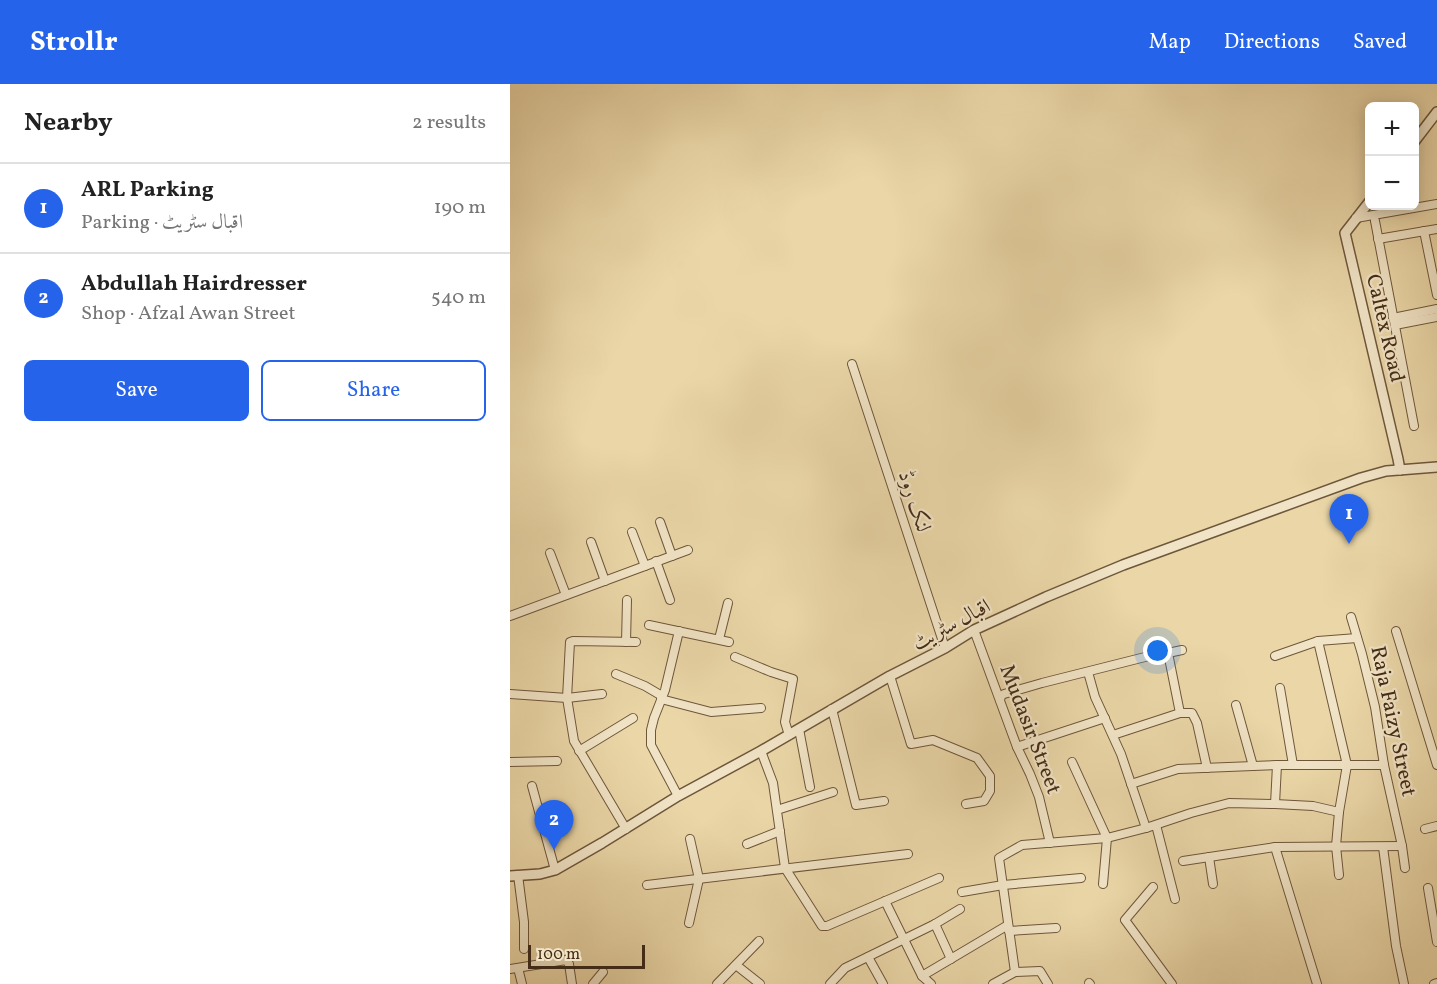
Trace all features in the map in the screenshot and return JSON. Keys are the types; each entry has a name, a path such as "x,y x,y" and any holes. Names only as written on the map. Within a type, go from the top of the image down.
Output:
{"street":[{"path":"1419,135 1437,112"},
{"path":"1356,218 1437,204"},
{"name":"Caltex Road","path":"1365,207 1345,233 1400,470"},
{"path":"1375,221 1414,426"},
{"path":"1378,239 1437,229"},
{"path":"1424,231 1437,295"},
{"path":"1394,321 1437,309"},
{"path":"1394,321 1437,317"},
{"name":"لنک روڈ","path":"852,364 945,648"},
{"name":"اقبال سٹریٹ","path":"514,875 540,874 555,870 678,796 761,752 890,676 945,648 974,630 1046,597 1143,557 1369,476 1386,471 1437,467"},
{"path":"660,522 672,556"},
{"path":"632,532 645,566"},
{"path":"591,542 605,581"},
{"path":"510,616 688,550"},
{"path":"550,553 566,596"},
{"path":"656,561 670,600"},
{"path":"626,642 627,600"},
{"path":"719,639 728,603"},
{"name":"Raja Faizy Street","path":"1351,616 1375,707 1384,765 1406,868"},
{"path":"649,625 729,642"},
{"name":"Mudasir Street","path":"974,630 1017,747 1039,797 1050,843"},
{"path":"678,796 651,745 651,730 662,698 679,631"},
{"path":"1396,631 1437,765"},
{"path":"1275,656 1318,641 1358,638"},
{"path":"626,829 574,741 567,698 570,642 573,640 636,642"},
{"path":"1318,641 1347,765 1336,846 1339,875"},
{"path":"1000,700 1004,694 1042,683 1157,654 1182,650"},
{"path":"1168,653 1180,713"},
{"path":"735,657 794,679 784,722 789,735"},
{"path":"1088,672 1095,697 1113,735 1146,828"},
{"path":"616,674 645,686 662,698 711,712 761,708"},
{"path":"890,676 911,744 933,740 977,759 990,776 990,791 984,801 966,804"},
{"path":"1280,688 1293,765"},
{"path":"510,694 567,698 602,694"},
{"path":"1236,705 1253,766"},
{"path":"832,710 856,806 884,801"},
{"path":"1113,735 1180,713 1192,713 1197,723 1207,768"},
{"path":"579,751 633,718"},
{"path":"1017,747 1105,718"},
{"path":"799,729 810,787"},
{"path":"761,752 773,783 785,868 822,926 939,878"},
{"path":"510,762 557,761"},
{"path":"1072,762 1107,838 1103,885"},
{"path":"1131,784 1178,769 1277,765 1384,765"},
{"path":"1275,804 1277,765"},
{"path":"532,786 555,870"},
{"path":"777,810 832,792"},
{"path":"1015,972 999,858 1022,845 1107,838 1229,803 1313,806 1339,812"},
{"path":"1156,825 1175,899"},
{"path":"1425,829 1437,826"},
{"path":"747,844 780,831"},
{"path":"689,923 699,879 690,839"},
{"path":"1383,846 1396,946 1404,984"},
{"path":"1183,861 1275,847 1402,846"},
{"path":"1275,847 1317,984"},
{"path":"647,885 908,854"},
{"path":"1209,857 1213,884"},
{"path":"514,875 524,922 524,949"},
{"path":"962,892 1003,885 1081,878"},
{"path":"1153,886 1125,920 1172,984"},
{"path":"1428,888 1437,942"},
{"path":"885,901 922,976 931,984"},
{"path":"830,984 845,968 935,924 960,909"},
{"path":"935,924 951,959"},
{"path":"922,976 1009,928 1056,928"},
{"path":"717,984 759,941"},
{"path":"868,957 883,984"},
{"path":"522,984 514,969 566,960 569,964 572,984"},
{"path":"736,964 760,984"},
{"path":"993,984 1015,972 1040,971 1048,984"},
{"path":"593,984 603,972"}],"place":[{"name":"ARL Parking","path":"1349,544"},
{"name":"Abdullah Hairdresser","path":"554,850"}]}
